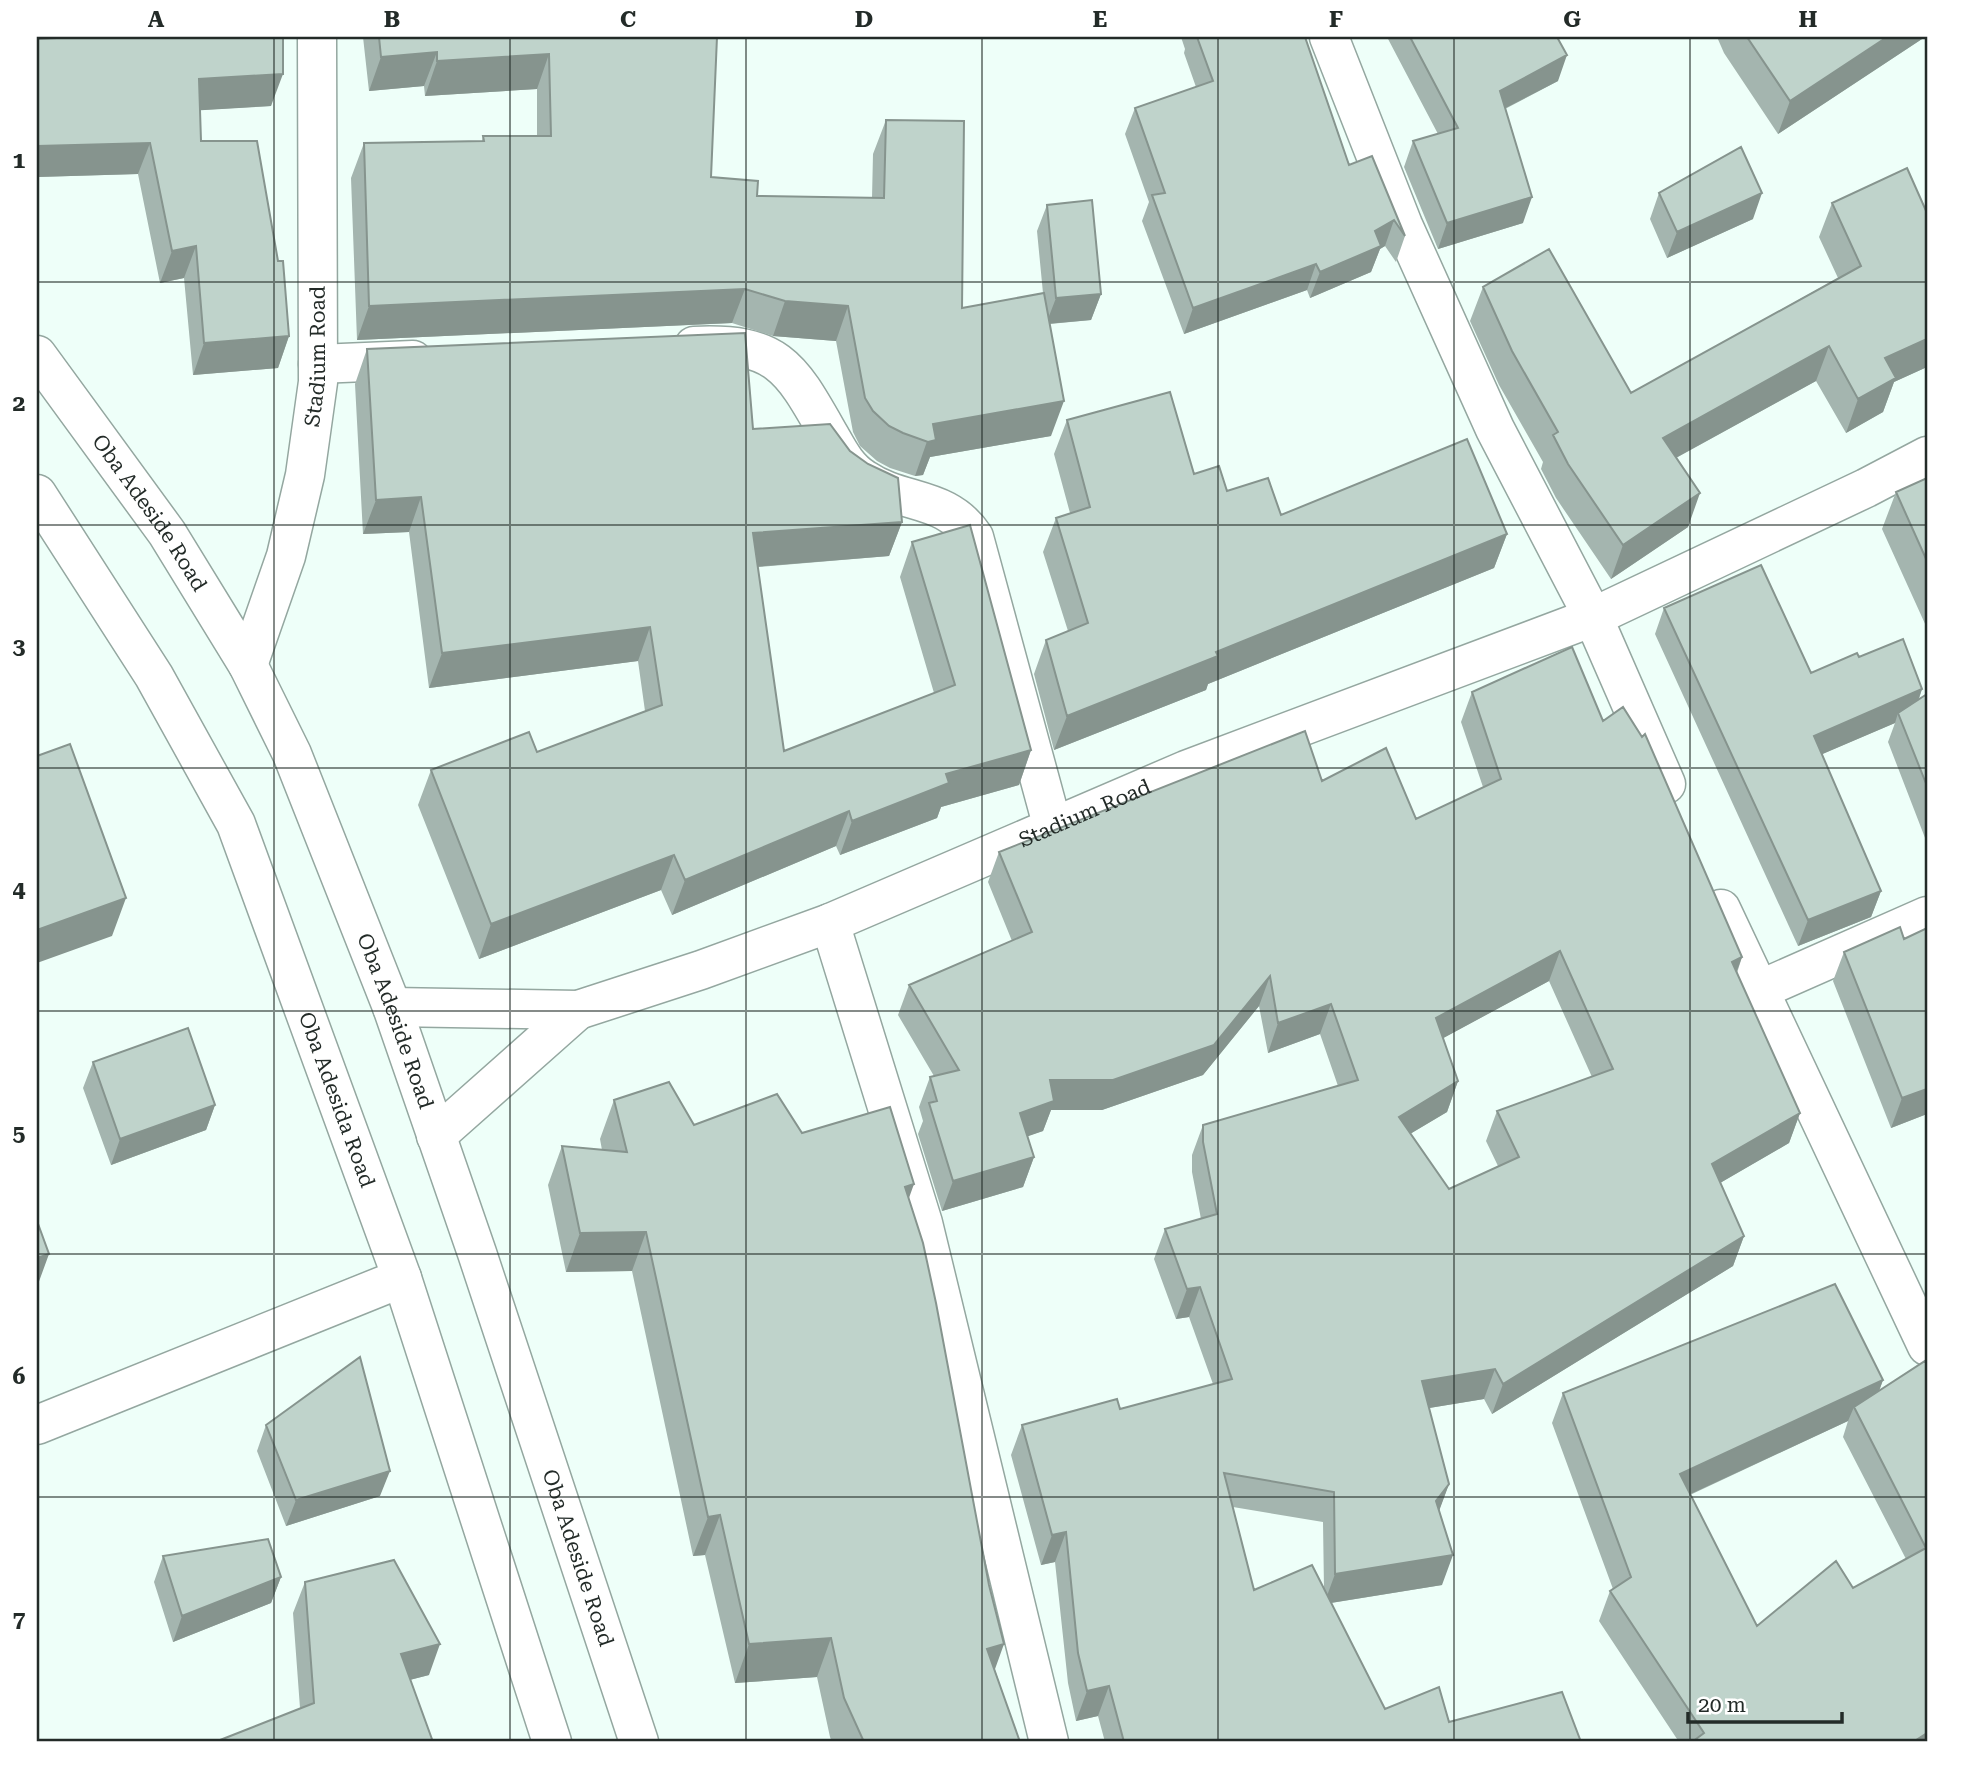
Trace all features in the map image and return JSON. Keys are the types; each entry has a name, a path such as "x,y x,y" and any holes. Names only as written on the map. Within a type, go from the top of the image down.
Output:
{"street":[{"name":"Stadium Road","path":"248,665 286,556 305,475 317,364 317,37"},
{"path":"1328,37 1403,225 1495,429 1592,617 1681,817"},
{"path":"664,348 733,345 757,349 777,362 803,388 847,465 862,478 882,490 946,509 963,520 974,537 1053,828"},
{"name":"Oba Adeside Road","path":"37,355 167,533 248,665 292,754 391,1007 639,1742"},
{"path":"317,364 442,358"},
{"name":"Stadium Road","path":"578,1010 830,923 1186,770 1592,617 1866,488 1927,456"},
{"name":"Oba Adesida Road","path":"37,494 154,676 236,824 401,1278 552,1742"},
{"path":"1708,879 1757,992 1927,1346"},
{"path":"1757,992 1927,916"},
{"path":"830,923 923,1223 1049,1742"},
{"path":"391,1007 578,1010"},
{"path":"436,1136 578,1010"},
{"path":"37,1425 401,1278"}],"building":[{"path":"283,37 283,74 199,79 201,141 257,141 278,261 283,261 289,336 204,343 196,246 172,251 150,143 37,146 37,39"},
{"path":"379,37 717,37 711,177 758,181 757,196 884,198 886,120 964,121 962,308 1044,293 1064,401 933,424 936,440 928,442 889,426 873,411 865,398 848,306 785,301 745,289 369,306 364,143 484,141 483,136 551,136 549,54 437,61 437,52 381,57"},
{"path":"1197,37 1305,37 1349,165 1372,156 1405,236 1394,220 1375,231 1381,246 1320,272 1316,264 1193,308 1152,195 1165,193 1135,108 1213,81"},
{"path":"1410,37 1557,37 1567,55 1500,91 1532,197 1447,223 1413,141 1458,128"},
{"path":"1747,37 1887,37 1790,101"},
{"path":"1741,147 1762,193 1677,232 1659,193"},
{"path":"1907,168 1927,213 1927,339 1885,358 1896,378 1858,399 1829,346 1663,438 1700,493 1623,545 1568,464 1553,435 1558,432 1512,351 1483,287 1549,249 1631,393 1861,266 1832,203"},
{"path":"1092,200 1101,294 1056,298 1047,205"},
{"path":"745,333 753,429 830,424 850,451 868,464 898,478 902,522 753,533 784,751 955,685 912,542 970,525 1031,750 946,774 949,783 852,821 849,811 685,880 674,855 491,924 431,770 529,732 537,752 662,705 650,627 442,653 421,497 376,500 367,349"},
{"path":"1170,392 1194,474 1219,466 1227,491 1268,478 1281,515 1467,439 1507,534 1216,652 1218,656 1067,716 1046,640 1088,623 1056,518 1090,507 1067,420"},
{"path":"1927,478 1927,561 1896,492"},
{"path":"1761,565 1811,673 1857,653 1859,657 1903,639 1922,689 1814,736 1881,891 1808,920 1664,608"},
{"path":"1572,647 1603,721 1623,707 1642,737 1645,734 1742,957 1732,962 1800,1113 1712,1164 1744,1236 1503,1384 1495,1369 1422,1381 1449,1484 1436,1501 1453,1555 1335,1574 1334,1492 1224,1473 1254,1590 1312,1565 1385,1709 1439,1687 1449,1722 1562,1692 1581,1742 1124,1742 1109,1686 1087,1691 1078,1653 1066,1532 1052,1535 1022,1425 1117,1399 1120,1409 1232,1379 1200,1287 1187,1289 1165,1229 1217,1214 1203,1142 1203,1125 1358,1080 1331,1004 1278,1023 1270,976 1214,1045 1113,1080 1050,1080 1054,1101 1020,1113 1034,1157 953,1181 929,1103 937,1101 930,1077 959,1070 909,985 1032,932 999,852 1305,731 1322,781 1386,748 1416,819 1501,779 1472,692","holes":["1560,951 1613,1069 1497,1111 1519,1157 1449,1189 1399,1117 1458,1081 1436,1018"]},
{"path":"1927,694 1927,786 1898,713"},
{"path":"70,744 126,898 37,930 37,756"},
{"path":"1900,927 1904,939 1927,928 1927,1089 1902,1098 1844,952"},
{"path":"188,1028 215,1105 120,1139 93,1062"},
{"path":"669,1082 694,1125 777,1094 802,1133 890,1107 914,1184 905,1187 923,1243 936,1303 989,1585 1004,1644 987,1649 1020,1742 864,1742 844,1698 831,1638 749,1644 720,1515 708,1517 646,1232 580,1233 562,1146 627,1152 614,1100"},
{"path":"37,1221 49,1254 37,1258"},
{"path":"1835,1284 1883,1380 1680,1474 1757,1626 1836,1561 1853,1588 1926,1548 1854,1407 1925,1361 1927,1733 1913,1742 1692,1742 1704,1733 1610,1591 1631,1577 1563,1393"},
{"path":"360,1357 390,1471 296,1500 266,1425"},
{"path":"268,1539 281,1577 182,1616 163,1556"},
{"path":"394,1560 440,1644 401,1654 433,1742 215,1742 314,1703 305,1582"}]}
